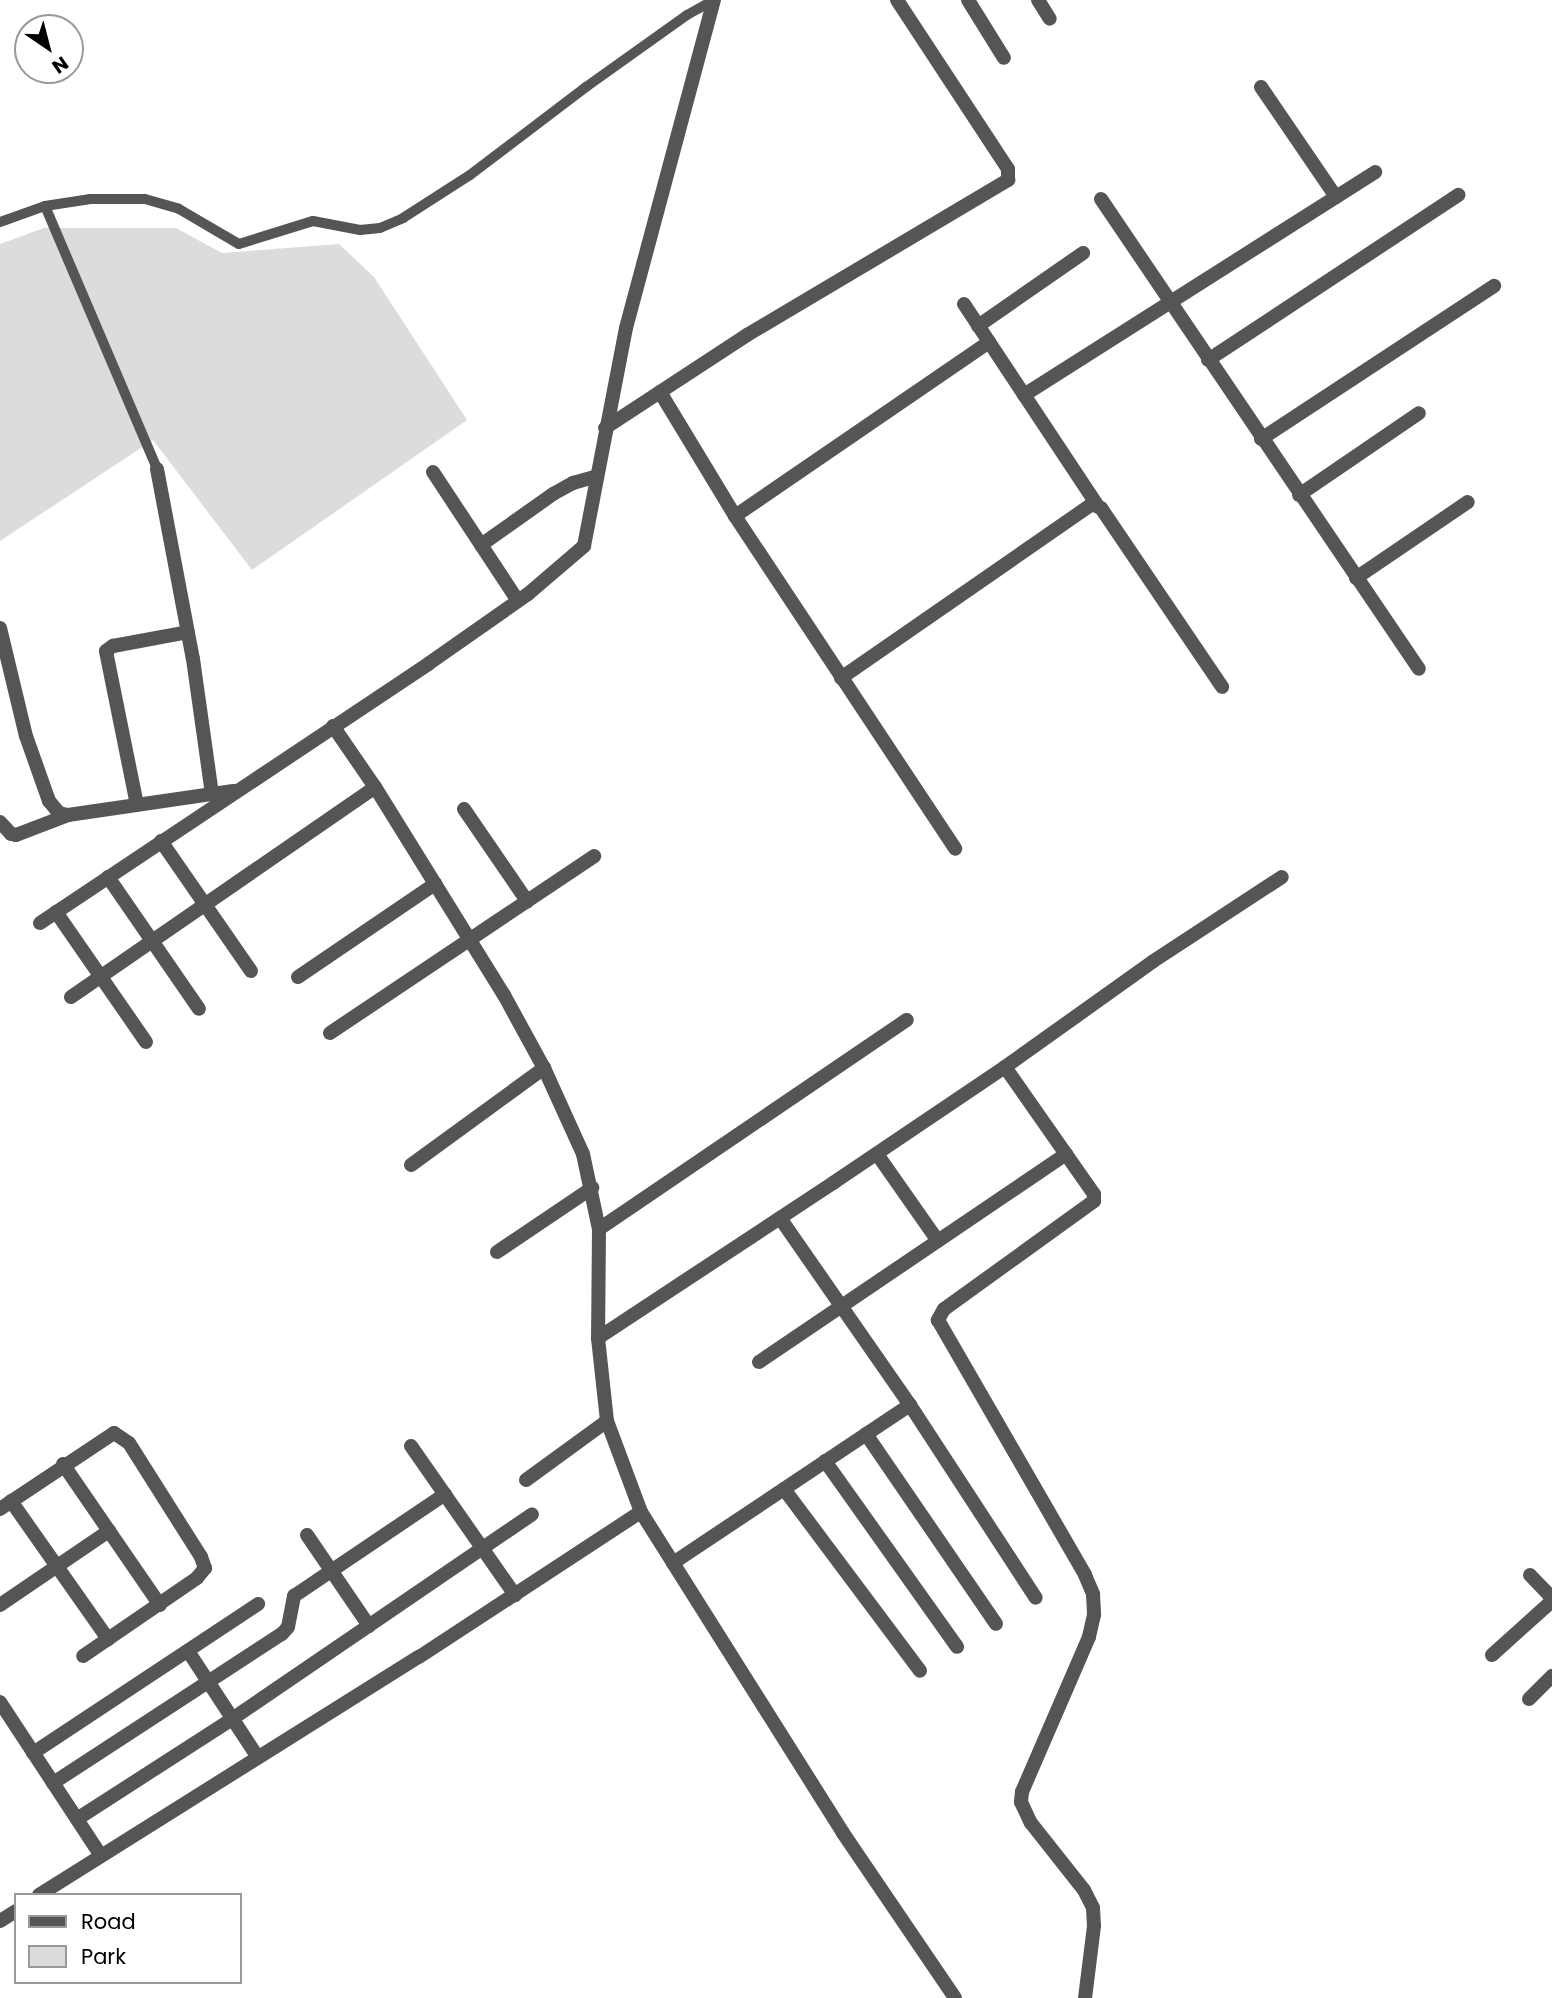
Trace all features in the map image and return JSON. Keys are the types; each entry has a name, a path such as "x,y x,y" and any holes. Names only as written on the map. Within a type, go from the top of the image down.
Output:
{"street":[{"path":"40,923 518,601 584,546 605,428 661,188 714,0"},
{"path":"605,428 747,335 1008,180 1007,169 897,0"},
{"path":"968,0 1004,58"},
{"path":"1038,0 1051,19"},
{"path":"1261,87 1336,197"},
{"path":"1024,395 1170,305 1375,172"},
{"path":"1208,360 1458,195"},
{"path":"1101,200 1419,669"},
{"path":"978,326 1083,253"},
{"path":"1261,439 1494,285"},
{"path":"964,304 1222,687"},
{"path":"735,516 989,342"},
{"path":"660,391 735,516 955,849"},
{"path":"1300,495 1419,413"},
{"path":"157,469 188,632 212,794"},
{"path":"433,472 518,601"},
{"path":"481,545 553,494 573,483 597,476"},
{"path":"1356,578 1468,502"},
{"path":"841,678 1088,505 1097,505"},
{"path":"0,628 26,736 49,801 59,813 68,815"},
{"path":"136,805 106,652 113,646 188,632"},
{"path":"333,726 469,940 544,1068 570,1124 592,1188 599,1229 598,1338 607,1422 641,1512 843,1833 955,1998"},
{"path":"71,997 374,787"},
{"path":"0,822 10,834 16,835 68,815 238,790"},
{"path":"464,809 527,901"},
{"path":"161,841 251,971"},
{"path":"330,1033 594,856"},
{"path":"108,877 199,1009"},
{"path":"598,1338 877,1154 1152,962 1282,877"},
{"path":"298,977 435,884"},
{"path":"56,912 146,1041"},
{"path":"599,1229 907,1020"},
{"path":"1005,1067 1094,1194 1094,1201 944,1310 938,1320 998,1430 1085,1575 1093,1594 1094,1615 1089,1637 1022,1791 1021,1802 1031,1823 1084,1890 1093,1908 1094,1926 1085,1998"},
{"path":"411,1165 544,1068"},
{"path":"877,1154 938,1241"},
{"path":"759,1362 1066,1154"},
{"path":"497,1252 592,1188"},
{"path":"780,1218 910,1405 1036,1598"},
{"path":"673,1563 910,1405"},
{"path":"526,1480 607,1422"},
{"path":"83,1656 160,1605 197,1578 205,1568 129,1443 114,1433 63,1464 5,1505 56,1566 108,1639"},
{"path":"866,1434 996,1624"},
{"path":"411,1446 515,1595"},
{"path":"825,1461 957,1647"},
{"path":"63,1464 160,1605"},
{"path":"784,1489 920,1671"},
{"path":"53,1783 210,1685 286,1631 292,1598 445,1494"},
{"path":"42,1893 515,1595 641,1512"},
{"path":"77,1819 232,1719 532,1514"},
{"path":"0,1605 109,1531"},
{"path":"307,1535 369,1626"},
{"path":"1492,1656 1552,1599 1530,1575"},
{"path":"33,1753 258,1604"},
{"path":"188,1651 257,1756"},
{"path":"1529,1699 1552,1675"},
{"path":"0,1702 100,1854"}],"lane":[{"path":"0,222 45,206 90,199 145,200 179,209 239,244 313,222 360,230 380,228 403,218 470,175 586,86 687,15 714,0"},
{"path":"45,206 157,469"}],"green space":[{"path":"44,228 176,228 222,253 339,244 374,277 467,420 252,570 153,440 0,541 0,244"}]}
